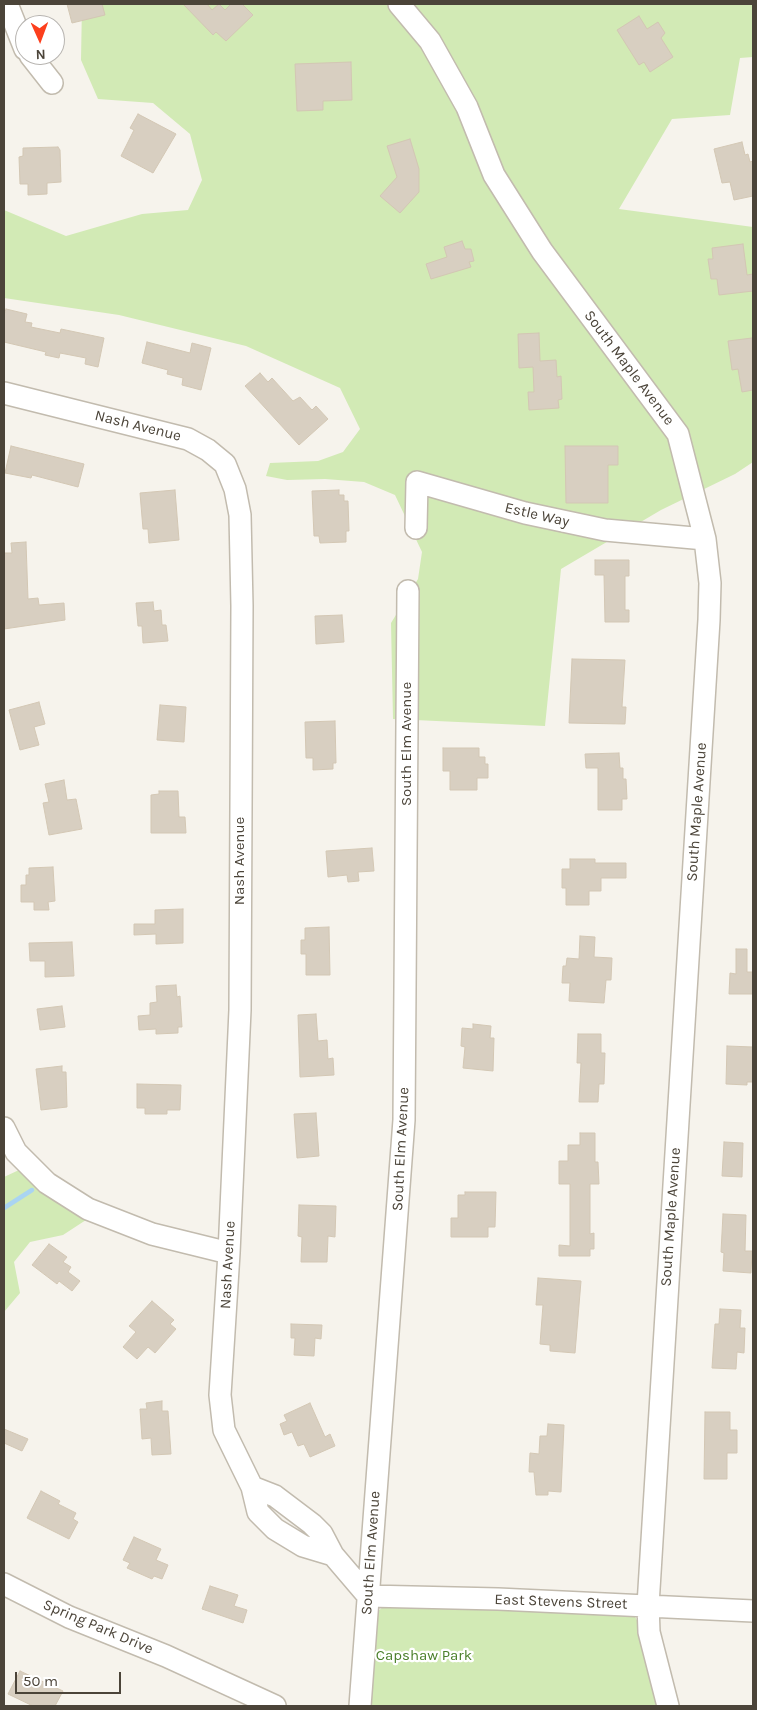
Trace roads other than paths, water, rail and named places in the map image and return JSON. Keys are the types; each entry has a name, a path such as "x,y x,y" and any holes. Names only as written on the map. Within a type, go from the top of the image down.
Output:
{"street":[{"path":"7,4 15,24"},
{"name":"South Maple Avenue","path":"399,4 430,41 466,107 494,175 542,251 678,434 705,539 710,583 709,620 648,1605 649,1632 668,1706"},
{"path":"38,65 52,83"},
{"name":"Nash Avenue","path":"4,393 188,438 225,464 235,488 240,515 242,606 240,1000 229,1253 220,1395 224,1430 252,1487 258,1512 275,1529 303,1546 333,1555 368,1596"},
{"name":"Estle Way","path":"416,528 417,482 525,513 605,530 705,539"},
{"name":"South Elm Avenue","path":"360,1706 404,1120 408,591"},
{"path":"4,1128 16,1152 47,1183 88,1209 152,1234 229,1253"},
{"name":"Spring Park Drive","path":"4,1584 69,1616 166,1656 275,1706"},
{"name":"East Stevens Street","path":"368,1596 648,1605 753,1611"}],"waterway":[{"path":"4,1208 32,1190"}],"park label":[{"name":"Capshaw Park","path":"424,1656"}]}
